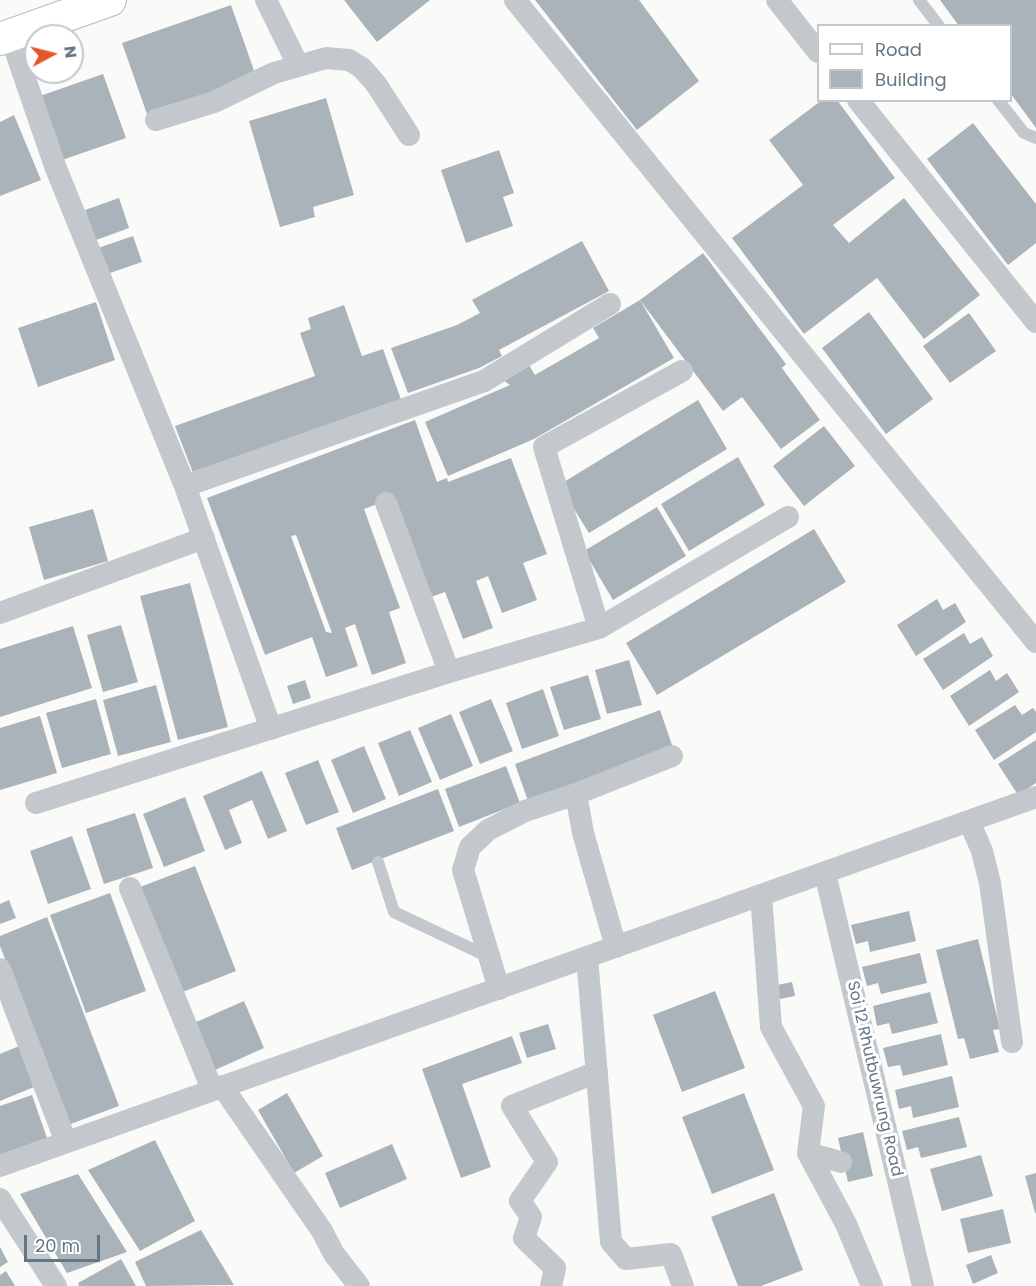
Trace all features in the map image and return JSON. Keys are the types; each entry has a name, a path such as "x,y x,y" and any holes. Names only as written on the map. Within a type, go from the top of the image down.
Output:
{"street":[{"path":"110,0 5,37 185,486 271,729"},
{"path":"266,0 298,65"},
{"path":"515,0 1036,642"},
{"path":"777,0 817,50"},
{"path":"156,120 214,102 298,65 326,58 349,60 362,69 376,84 409,135"},
{"path":"860,102 1036,322"},
{"path":"185,486 484,381 610,304"},
{"path":"599,628 544,447 682,371"},
{"path":"386,503 448,672"},
{"path":"36,803 448,672 599,628 788,517"},
{"path":"0,613 204,538"},
{"path":"499,989 463,870 470,847 488,830 525,811 576,794 672,756"},
{"path":"576,794 583,833 616,947"},
{"path":"0,1166 1036,797"},
{"path":"969,821 982,850 990,883 1012,1042"},
{"name":"Soi 12 Rhutbuwrung Road","path":"825,873 923,1286"},
{"path":"130,888 217,1088 322,1231 334,1254 358,1286"},
{"path":"761,896 771,1027 814,1106 808,1153 846,1224 872,1286"},
{"path":"587,957 611,1242 626,1259 671,1254 683,1286"},
{"path":"0,969 66,1142"},
{"path":"551,1286 555,1268 524,1238 531,1217 520,1201 547,1162 512,1106 597,1072"},
{"path":"808,1153 842,1162"},
{"path":"0,1199 56,1286"}],"lane":[{"path":"919,0 937,24"},
{"path":"1001,102 1024,133 1036,138"},
{"path":"378,862 394,912 489,957"}],"building":[{"path":"344,0 430,0 377,42"},
{"path":"535,0 639,0 699,81 637,130"},
{"path":"940,0 1036,0 1036,128 1012,95 1012,24 958,24"},
{"path":"231,5 257,79 148,117 122,43"},
{"path":"103,74 126,138 62,160 40,96 74,84 84,84 84,81"},
{"path":"326,98 354,195 313,207 315,217 280,227 249,121"},
{"path":"819,102 838,102 895,178 833,225 849,243 904,198 980,295 924,339 877,278 804,334 732,238 803,185 769,140"},
{"path":"14,115 41,180 0,196 0,122"},
{"path":"973,123 1036,204 1036,243 1008,265 927,159"},
{"path":"499,150 514,193 503,197 513,226 466,243 441,170"},
{"path":"119,198 129,228 96,240 85,210"},
{"path":"133,236 142,262 104,275 95,249"},
{"path":"582,241 609,291 499,350 502,356 479,368 408,393 391,348 457,325 480,313 472,300"},
{"path":"703,253 786,364 782,368 820,420 781,449 742,397 723,411 640,300"},
{"path":"640,300 674,358 534,439 448,476 425,422 510,385 503,380 529,365 535,375 599,338 593,328"},
{"path":"96,302 115,360 38,387 18,328"},
{"path":"344,305 362,356 383,349 404,408 197,483 175,426 315,376 300,333 311,329 308,318"},
{"path":"869,312 933,399 886,434 822,348"},
{"path":"969,313 996,351 950,383 923,346"},
{"path":"698,400 727,449 589,533 559,485"},
{"path":"415,420 437,482 447,478 448,482 511,458 547,554 523,563 537,600 502,613 488,576 476,581 493,628 463,639 445,592 428,598 391,499 364,509 400,608 389,612 406,663 372,675 355,624 345,628 358,666 326,677 312,637 265,655 207,498","holes":["296,535 332,633 326,632 291,536"]},
{"path":"824,426 855,466 804,506 773,466"},
{"path":"738,457 765,505 689,551 661,504"},
{"path":"657,507 686,556 613,600 584,551"},
{"path":"93,509 108,561 44,580 29,527"},
{"path":"814,529 846,582 657,695 626,643"},
{"path":"190,583 228,727 178,740 140,596"},
{"path":"937,599 943,610 955,603 966,622 916,656 897,625"},
{"path":"121,625 138,682 103,692 87,635"},
{"path":"73,626 92,688 0,717 0,649"},
{"path":"964,633 970,644 982,637 993,656 943,690 923,659"},
{"path":"629,660 642,705 607,714 595,670"},
{"path":"990,670 996,681 1007,673 1019,692 969,726 950,696"},
{"path":"588,675 601,719 564,730 550,687"},
{"path":"305,680 311,698 293,704 287,686"},
{"path":"156,685 171,742 118,756 103,700"},
{"path":"543,689 559,736 522,749 506,703"},
{"path":"96,699 111,754 62,768 46,713"},
{"path":"491,699 513,751 480,764 459,712"},
{"path":"1015,705 1022,715 1033,708 1036,712 1036,732 994,760 975,730"},
{"path":"660,710 673,748 528,801 515,764"},
{"path":"451,714 473,766 440,780 418,728"},
{"path":"40,716 57,773 0,790 0,728"},
{"path":"410,730 432,782 399,796 378,743"},
{"path":"1036,740 1036,783 1018,795 998,764"},
{"path":"364,746 386,799 353,813 331,760"},
{"path":"318,760 339,812 306,825 285,773"},
{"path":"506,766 520,803 459,827 445,789"},
{"path":"262,771 287,831 268,839 252,800 229,810 242,843 225,850 203,796"},
{"path":"438,789 454,831 352,870 336,828"},
{"path":"185,797 205,851 164,867 143,814"},
{"path":"135,813 153,868 104,884 86,829"},
{"path":"72,836 91,889 48,904 30,851"},
{"path":"195,866 236,971 180,993 140,887"},
{"path":"110,893 146,991 86,1013 50,915"},
{"path":"9,900 16,918 0,924 0,904"},
{"path":"909,911 916,941 870,952 868,941 856,944 851,925"},
{"path":"47,917 119,1106 68,1125 0,946 0,936"},
{"path":"978,939 1000,1029 993,1030 999,1052 970,1059 964,1038 958,1039 936,950"},
{"path":"920,953 927,983 881,994 878,983 867,986 862,967"},
{"path":"792,982 795,996 775,1000 772,986"},
{"path":"715,991 745,1068 682,1092 653,1015"},
{"path":"930,992 938,1023 892,1034 889,1023 877,1026 873,1006"},
{"path":"244,1001 264,1048 215,1070 194,1023"},
{"path":"548,1024 556,1049 527,1058 519,1033"},
{"path":"941,1034 948,1065 903,1076 900,1065 888,1067 883,1048"},
{"path":"512,1036 522,1063 462,1084 491,1167 461,1178 422,1069"},
{"path":"19,1046 34,1087 0,1101 0,1054"},
{"path":"952,1076 959,1107 913,1118 911,1106 899,1109 895,1090"},
{"path":"287,1093 323,1156 294,1173 258,1110"},
{"path":"744,1093 774,1170 712,1194 682,1117"},
{"path":"32,1095 47,1138 0,1155 0,1106"},
{"path":"959,1117 967,1147 921,1158 918,1147 907,1150 902,1131"},
{"path":"863,1132 873,1176 848,1182 838,1138"},
{"path":"155,1140 195,1221 140,1251 88,1170"},
{"path":"392,1144 407,1179 340,1208 325,1173"},
{"path":"981,1155 993,1196 942,1211 930,1169"},
{"path":"1036,1173 1036,1213 1035,1213 1025,1176"},
{"path":"78,1174 127,1252 67,1273 20,1194"},
{"path":"774,1193 803,1270 761,1286 738,1286 711,1217"},
{"path":"1003,1209 1011,1243 968,1253 960,1219"},
{"path":"201,1230 234,1285 146,1286 135,1262"},
{"path":"0,1247 8,1262 0,1267"},
{"path":"991,1255 998,1273 973,1284 966,1265"},
{"path":"121,1259 136,1286 79,1286 78,1283"},
{"path":"6,1271 15,1286 0,1286 0,1275"}]}
